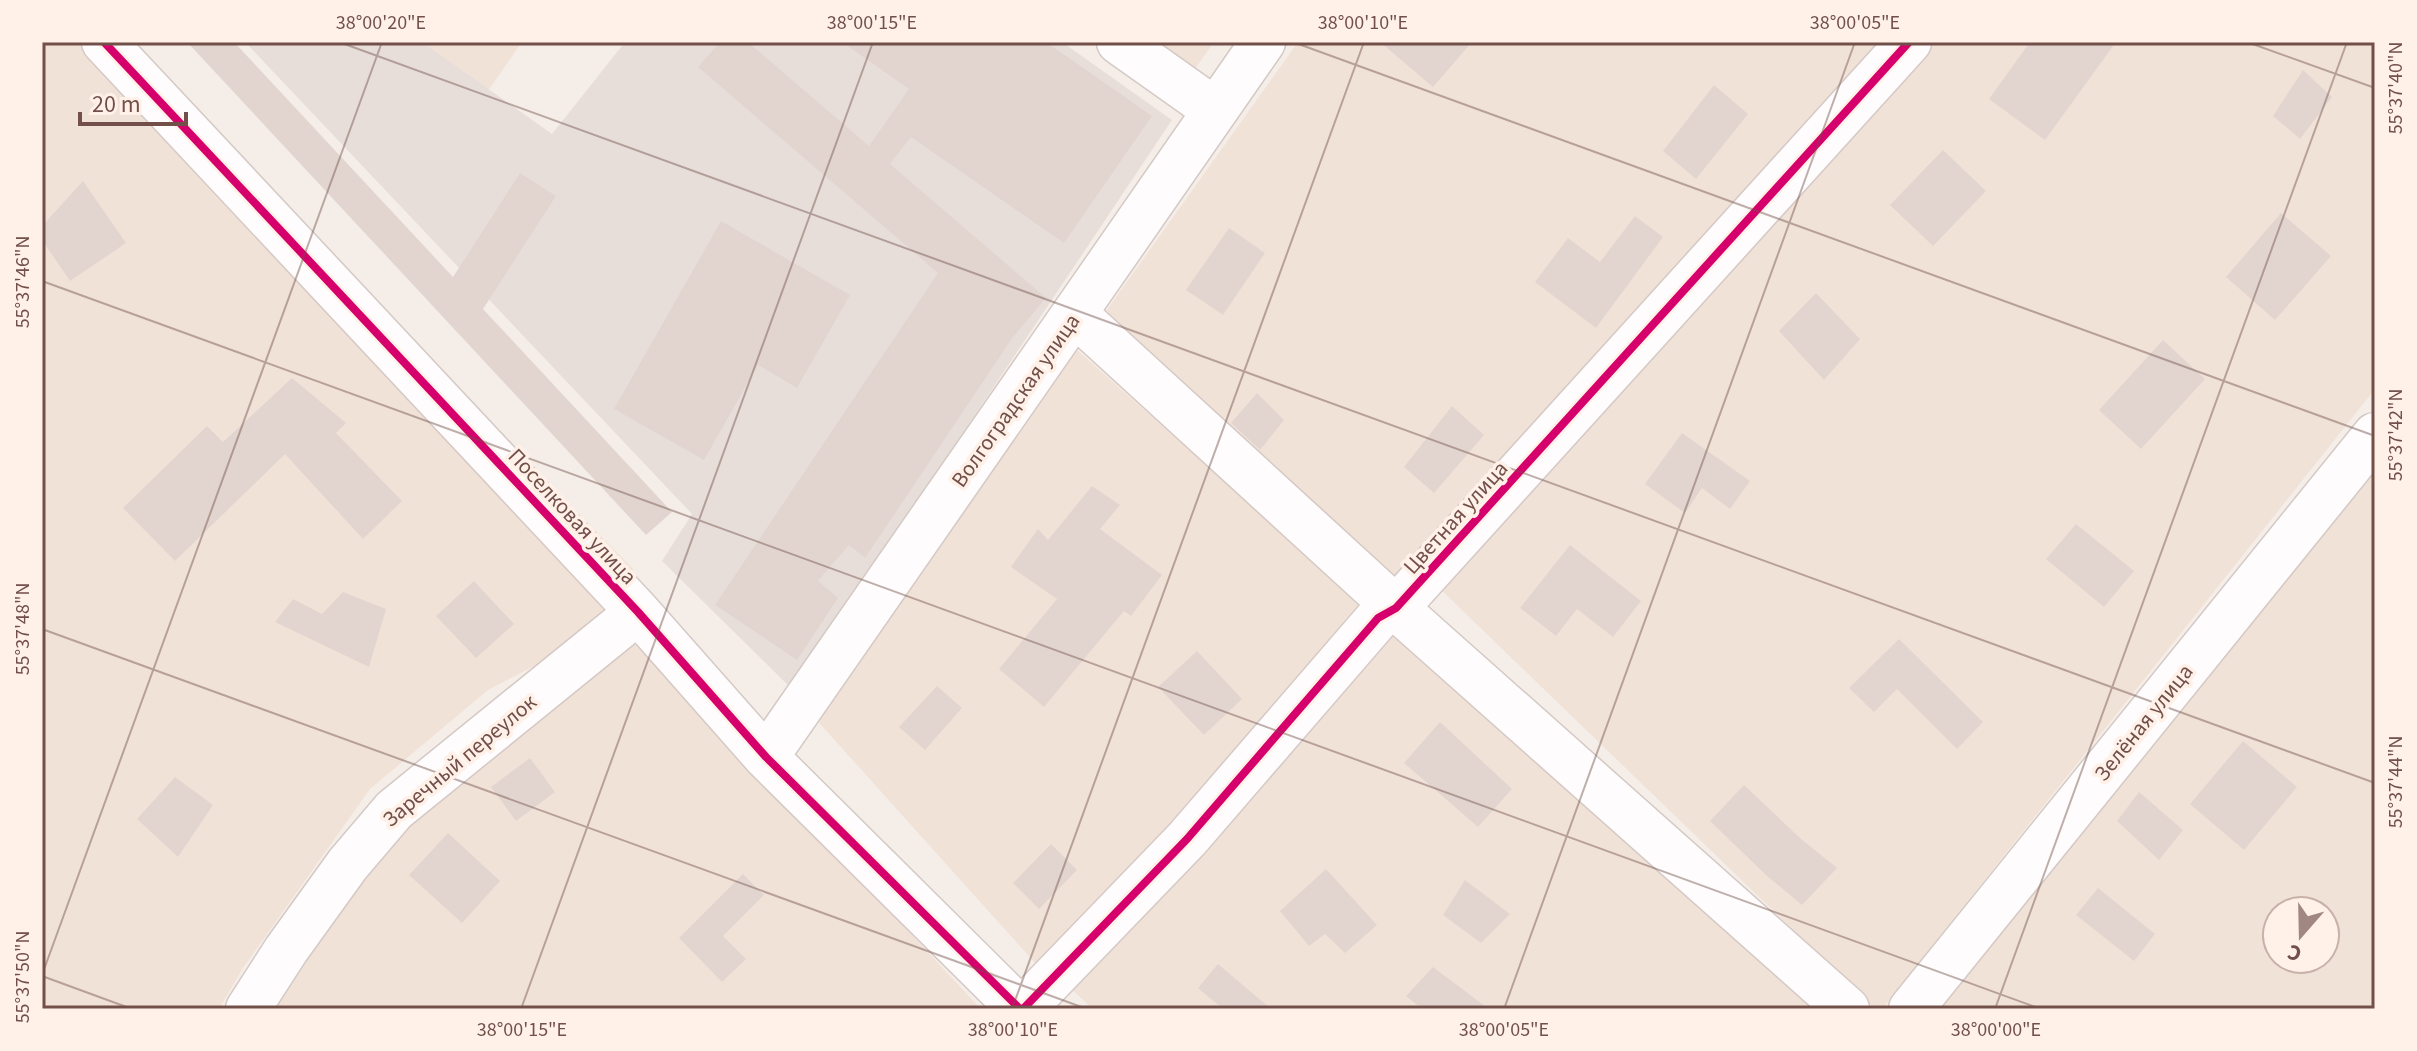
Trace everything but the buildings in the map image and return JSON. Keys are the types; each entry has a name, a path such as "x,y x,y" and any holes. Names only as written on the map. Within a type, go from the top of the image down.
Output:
{"street":[{"name":"Поселковая улица","path":"104,42 638,612 766,757 1022,1009"},
{"path":"1119,42 1215,110"},
{"name":"Волгоградская улица","path":"766,757 1263,42"},
{"name":"Цветная улица","path":"1022,1009 1187,839 1378,618 1396,608 1909,42"},
{"path":"1075,314 1396,608 1847,1009"},
{"name":"Зелёная улица","path":"1911,1009 2375,435"},
{"name":"Заречный переулок","path":"248,1009 348,864 394,810 638,612"}],"shaded area":[{"path":"42,42 117,42 633,569 638,612 488,690 370,789 243,968 219,1009 42,1009"},
{"path":"245,42 422,42 552,134 625,42 1062,42 1172,120 792,689 662,561 692,514"},
{"path":"414,42 522,42 485,95"},
{"path":"1113,42 1214,42 1180,90"},
{"path":"1298,42 1879,42 1394,581 1099,321"},
{"path":"1925,42 2375,42 2375,389 1882,1009 1875,1009 1435,584"},
{"path":"1077,350 1378,618 1036,964 813,716"},
{"path":"2375,470 2375,1009 1931,1009"},
{"path":"1409,609 1821,1009 1093,1009 1070,988"},
{"path":"622,634 766,757 849,868 981,1009 275,1009 405,822"}],"cycle path":[{"path":"104,42 638,612 766,757 1020,1009"},
{"path":"1023,1009 1187,839 1378,618 1396,608 1909,42"}]}
